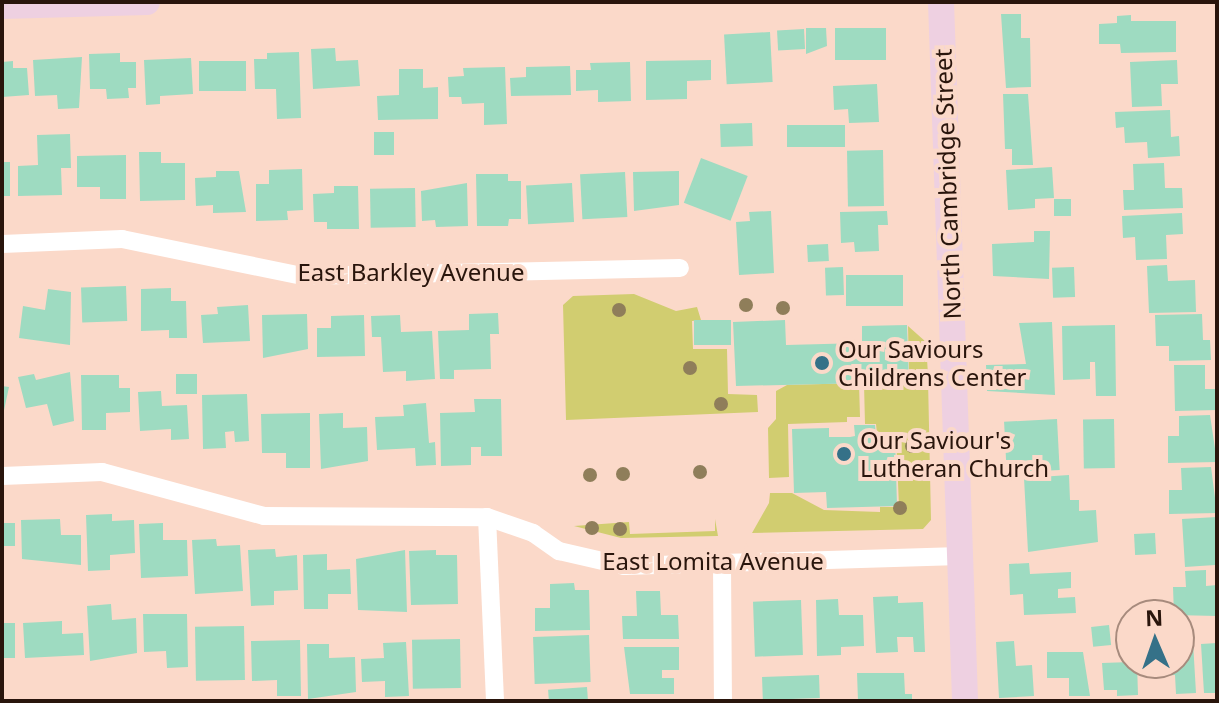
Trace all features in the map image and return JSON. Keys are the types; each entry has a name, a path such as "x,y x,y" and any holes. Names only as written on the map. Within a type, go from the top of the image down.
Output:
{"street":[{"path":"2,6 147,2"},
{"name":"North Cambridge Street","path":"941,2 965,701"},
{"name":"East Barkley Avenue","path":"2,244 122,239 302,276 680,268"},
{"name":"East Lomita Avenue","path":"2,476 102,472 264,516 487,517 590,561 624,566 960,556"},
{"path":"487,517 495,701"},
{"path":"722,564 723,701"}],"shaded area":[{"path":"634,294 676,311 697,307 701,320 692,321 693,349 727,349 728,394 757,395 758,412 566,420 563,305 573,296"},
{"path":"908,326 926,342 928,375 912,375 909,370"},
{"path":"928,379 931,520 923,529 752,533 769,503 770,493 792,493 824,510 880,512 880,507 899,507 896,434 877,434 876,424 865,424 864,384"},
{"path":"859,383 860,417 847,417 847,422 788,424 789,477 769,478 768,428 776,419 776,391 787,385"},
{"path":"715,519 718,536 621,538 574,526 629,522 630,534 715,531"}],"building":[{"path":"1001,14 1021,14 1021,38 1030,38 1031,87 1006,88"},
{"path":"1131,15 1131,21 1176,21 1176,52 1121,53 1120,44 1099,44 1099,24 1117,23 1117,16"},
{"path":"806,28 826,28 827,46 806,54"},
{"path":"835,28 886,28 886,60 835,60"},
{"path":"804,29 805,49 778,50 777,30"},
{"path":"770,32 773,82 727,84 724,34"},
{"path":"335,48 336,61 358,60 360,86 313,89 311,49"},
{"path":"299,52 301,118 277,119 276,89 255,89 254,59 267,59 267,53"},
{"path":"120,53 120,62 136,62 136,88 128,88 129,98 107,99 106,89 90,89 89,54"},
{"path":"82,57 79,108 58,109 57,95 35,96 33,60"},
{"path":"191,58 193,94 160,96 160,104 146,105 144,60"},
{"path":"711,60 711,80 687,81 687,99 646,100 646,61"},
{"path":"1177,60 1178,84 1161,84 1162,106 1132,107 1130,62"},
{"path":"13,61 13,68 27,68 29,95 2,97 2,62"},
{"path":"199,61 246,61 246,91 199,91"},
{"path":"630,62 631,101 598,102 598,90 576,91 576,70 591,70 590,63"},
{"path":"570,66 571,95 511,96 510,78 526,77 526,67"},
{"path":"505,67 507,124 484,125 484,103 462,104 461,97 449,97 448,77 464,76 463,68"},
{"path":"399,69 423,69 423,88 438,87 438,119 378,120 377,96 399,95"},
{"path":"877,84 879,122 849,123 848,109 834,110 833,86"},
{"path":"1003,94 1028,94 1033,165 1012,165 1012,149 1005,149"},
{"path":"1170,110 1171,137 1179,136 1180,156 1148,158 1147,142 1125,143 1124,127 1116,128 1115,112"},
{"path":"752,123 753,146 721,147 720,124"},
{"path":"787,125 845,125 845,147 787,147"},
{"path":"374,132 394,132 394,155 374,155"},
{"path":"70,134 71,168 61,168 62,195 18,196 18,166 38,165 37,135"},
{"path":"883,150 884,206 848,207 847,151"},
{"path":"139,152 161,152 161,163 185,163 185,200 140,201"},
{"path":"126,155 126,199 100,199 100,187 77,187 77,156"},
{"path":"701,158 748,176 730,221 684,203"},
{"path":"2,162 10,162 10,196 2,196"},
{"path":"1164,163 1165,188 1182,188 1183,208 1124,210 1123,190 1134,190 1133,164"},
{"path":"1052,167 1054,198 1035,199 1035,208 1008,210 1006,170"},
{"path":"302,169 303,210 287,211 288,220 256,221 256,184 269,184 269,170"},
{"path":"216,171 239,171 246,212 213,213 213,205 196,206 195,178 216,177"},
{"path":"679,171 679,205 634,211 633,172"},
{"path":"625,172 627,217 582,219 580,174"},
{"path":"476,174 508,174 508,181 521,181 521,219 509,219 508,226 477,226"},
{"path":"467,183 468,226 436,227 435,220 422,221 421,191"},
{"path":"572,183 574,222 528,224 526,185"},
{"path":"334,186 358,186 359,229 327,229 327,222 314,222 313,194 334,193"},
{"path":"415,188 416,227 371,228 370,189"},
{"path":"1054,199 1071,199 1071,216 1054,216"},
{"path":"771,211 774,273 739,275 736,222 750,221 749,212"},
{"path":"887,211 888,225 878,225 879,251 855,252 854,242 841,243 840,212"},
{"path":"1182,213 1183,234 1166,235 1167,259 1136,260 1135,237 1123,238 1122,216"},
{"path":"1034,231 1050,231 1049,279 993,276 992,244 1034,242"},
{"path":"828,244 829,261 808,262 807,245"},
{"path":"1167,265 1168,281 1195,280 1196,312 1149,313 1147,266"},
{"path":"843,267 844,295 826,296 825,268"},
{"path":"1074,267 1075,297 1053,298 1052,268"},
{"path":"846,275 903,275 903,306 846,306"},
{"path":"126,286 127,321 82,323 81,288"},
{"path":"171,288 171,301 186,301 187,338 169,338 169,330 141,331 141,289"},
{"path":"48,289 71,292 70,345 19,338 23,306 45,310"},
{"path":"248,305 250,341 203,343 201,315 218,314 217,307"},
{"path":"498,313 499,334 490,334 491,369 454,370 454,379 440,379 438,331 469,330 469,314"},
{"path":"307,314 308,349 263,358 262,315"},
{"path":"1202,314 1203,340 1210,340 1211,360 1169,361 1169,346 1156,346 1155,315"},
{"path":"364,315 365,356 317,357 317,328 331,328 331,316"},
{"path":"400,315 401,332 432,331 435,379 406,381 406,371 383,372 381,337 372,337 371,316"},
{"path":"694,320 731,320 731,345 694,345"},
{"name":"Our Saviours Childrens Center","path":"785,320 786,345 862,343 862,326 907,325 909,382 736,386 733,322"},
{"path":"1052,322 1055,395 987,391 986,365 1026,364 1019,323"},
{"path":"1115,325 1116,396 1096,396 1095,362 1090,362 1090,379 1063,380 1062,326"},
{"path":"1174,365 1205,365 1205,389 1217,389 1217,410 1175,411"},
{"path":"70,372 74,421 53,426 47,404 26,408 18,377 34,374 36,380"},
{"path":"176,374 197,374 197,394 176,394"},
{"path":"81,375 119,375 119,388 130,388 130,412 106,413 106,430 82,430"},
{"path":"2,386 9,387 3,415 2,415"},
{"path":"161,391 162,406 187,405 189,439 171,440 171,429 140,431 138,392"},
{"path":"247,394 249,441 235,442 234,431 225,432 226,448 203,449 202,395"},
{"path":"474,399 501,399 502,456 481,456 481,447 471,447 471,465 441,466 440,413 475,412"},
{"path":"426,403 429,443 435,442 436,465 416,466 415,448 377,450 375,417 404,416 403,405"},
{"path":"310,413 310,468 286,468 286,453 262,453 261,414"},
{"path":"343,413 343,428 367,427 368,461 321,469 319,414"},
{"path":"1210,415 1217,462 1168,463 1168,436 1179,436 1179,416"},
{"path":"1057,419 1060,470 1007,473 1004,422"},
{"path":"1114,419 1115,468 1084,469 1083,420"},
{"name":"Our Saviour's Lutheran Church","path":"854,425 875,425 876,436 895,435 897,506 827,508 826,492 794,493 792,429 829,428 829,437 850,437 855,436"},
{"path":"1211,467 1217,513 1169,514 1169,490 1182,490 1181,468"},
{"path":"1069,475 1070,500 1079,500 1079,511 1096,510 1098,542 1028,552 1024,478"},
{"path":"112,514 112,521 134,520 135,553 110,555 110,570 88,571 86,515"},
{"path":"1217,517 1215,565 1185,567 1182,519"},
{"path":"60,519 61,535 81,535 81,565 22,559 21,520"},
{"path":"2,523 15,523 15,546 2,546"},
{"path":"163,523 163,540 187,540 188,576 141,578 139,524"},
{"path":"1155,533 1156,554 1135,555 1134,534"},
{"path":"216,539 217,546 240,545 243,591 195,594 192,540"},
{"path":"275,549 276,557 297,555 298,590 274,591 274,605 251,606 248,550"},
{"path":"405,550 407,612 358,610 356,559"},
{"path":"436,550 436,555 457,555 458,604 411,605 409,551"},
{"path":"327,554 327,570 350,569 351,594 328,594 328,609 304,609 303,555"},
{"path":"1029,563 1030,574 1071,572 1071,588 1058,589 1058,598 1075,597 1076,613 1024,615 1023,594 1010,595 1009,564"},
{"path":"1206,570 1206,586 1217,585 1217,616 1195,615 1195,599 1173,599 1173,587 1186,587 1185,571"},
{"path":"574,583 575,590 589,590 590,630 535,631 535,608 550,608 550,584"},
{"path":"636,591 660,591 661,615 678,615 679,639 623,639 622,616 637,616"},
{"path":"898,596 898,603 923,602 925,652 914,652 913,637 897,637 898,652 876,653 873,597"},
{"path":"838,599 839,615 863,615 864,646 841,647 841,655 817,656 816,600"},
{"path":"801,600 803,655 755,657 753,602"},
{"path":"111,604 112,620 136,618 137,653 90,661 87,606"},
{"path":"143,614 187,614 188,667 167,668 166,651 144,652"},
{"path":"62,621 62,634 83,633 84,655 25,658 23,623"},
{"path":"2,623 15,623 15,658 2,658"},
{"path":"1109,625 1111,645 1093,647 1091,627"},
{"path":"244,626 245,680 196,681 195,627"},
{"path":"589,635 591,682 535,684 533,637"},
{"path":"460,639 461,688 413,689 412,640"},
{"path":"300,640 301,696 277,696 277,680 252,681 251,641"},
{"path":"1014,641 1016,666 1032,665 1034,696 999,698 996,642"},
{"path":"406,642 409,696 385,697 385,681 362,682 361,659 384,658 383,643"},
{"path":"1217,643 1217,693 1204,693 1201,644"},
{"path":"307,644 329,644 329,658 355,657 356,692 308,699"},
{"path":"624,647 679,647 679,670 662,670 662,678 674,678 674,694 630,694"},
{"path":"1047,652 1083,652 1090,696 1069,696 1069,678 1047,678"},
{"path":"1102,663 1115,663 1115,679 1138,679 1138,695 1117,696 1117,690 1104,690"},
{"path":"857,673 904,673 905,694 912,694 912,701 858,701"},
{"path":"819,675 820,698 763,700 762,677"},
{"path":"1195,676 1196,693 1176,694 1175,679 1195,679"},
{"path":"587,687 588,701 549,701 548,690"}],"place":[{"name":"Our Saviours Childrens Center","path":"822,363"},
{"name":"Our Saviour's Lutheran Church","path":"844,454"}]}
